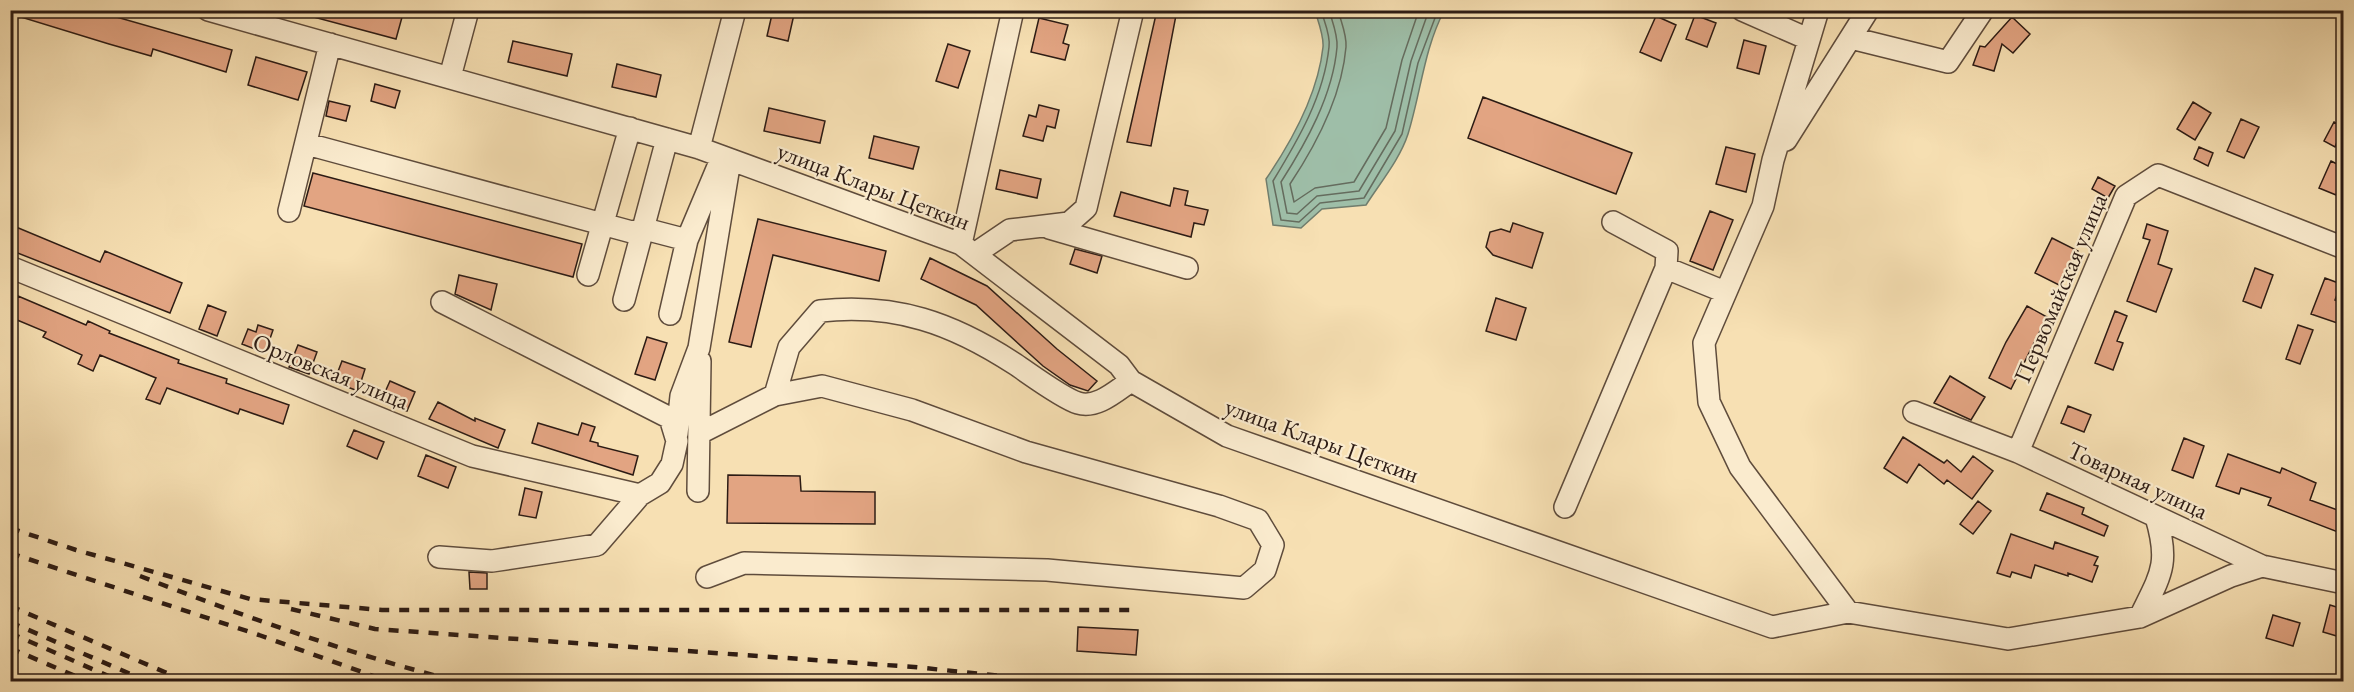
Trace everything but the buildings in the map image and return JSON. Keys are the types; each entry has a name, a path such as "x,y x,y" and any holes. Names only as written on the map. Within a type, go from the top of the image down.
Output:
{"street":[{"name":"улица Клары Цеткин","path":"208,10 699,148 968,248 1119,365 1131,381 1227,436 1772,627 1848,612 2008,639 2140,617 2231,576 2262,567"},
{"path":"450,77 468,10"},
{"path":"699,148 735,10"},
{"path":"968,248 1013,10"},
{"path":"968,248 1010,230 1069,224 1086,208 1133,10"},
{"path":"1742,10 1808,39"},
{"path":"1818,10 1773,160 1763,206 1704,343 1709,402 1740,467 1848,612"},
{"path":"1773,160 1868,10"},
{"path":"1851,38 1948,62 1983,10"},
{"path":"289,211 330,44"},
{"path":"588,275 630,128"},
{"path":"624,300 640,231 667,139"},
{"path":"307,144 603,225 687,240"},
{"path":"670,314 687,240 726,158"},
{"path":"698,491 699,348 726,158"},
{"name":"Первомайская улица","path":"2018,452 2126,196 2158,175 2343,248"},
{"path":"1565,507 1666,268 1666,251 1613,222"},
{"path":"1046,227 1187,268"},
{"name":"Орловская улица","path":"10,267 472,456 640,495"},
{"path":"1666,268 1725,292"},
{"path":"442,302 670,418 677,441"},
{"path":"775,395 789,347 820,310 854,307 915,316 975,338 1078,404 1101,402 1131,381"},
{"path":"439,557 492,561 597,545 640,495 660,483 672,464 677,441 681,396 699,348"},
{"path":"700,433 775,395 822,386 912,410 1026,452 1219,506 1258,520 1273,545 1265,570 1244,588 1047,570 744,563 707,578"},
{"name":"Товарная улица","path":"1914,412 2018,452 2262,567 2343,583"},
{"path":"2140,617 2160,576 2165,547 2156,517"}],"water":[{"path":"1315,11 1444,11 1432,40 1408,134 1395,162 1366,205 1322,209 1301,228 1273,225 1266,179 1294,133 1316,82 1323,43"}],"railway":[{"path":"10,528 76,550 250,599 382,610 1133,610"},
{"path":"10,553 259,635 390,682"},
{"path":"140,576 298,634 460,682"},
{"path":"10,606 188,682"},
{"path":"291,609 375,629 914,667 1061,682"},
{"path":"10,622 149,682"},
{"path":"10,633 122,682"},
{"path":"10,648 89,682"}]}
